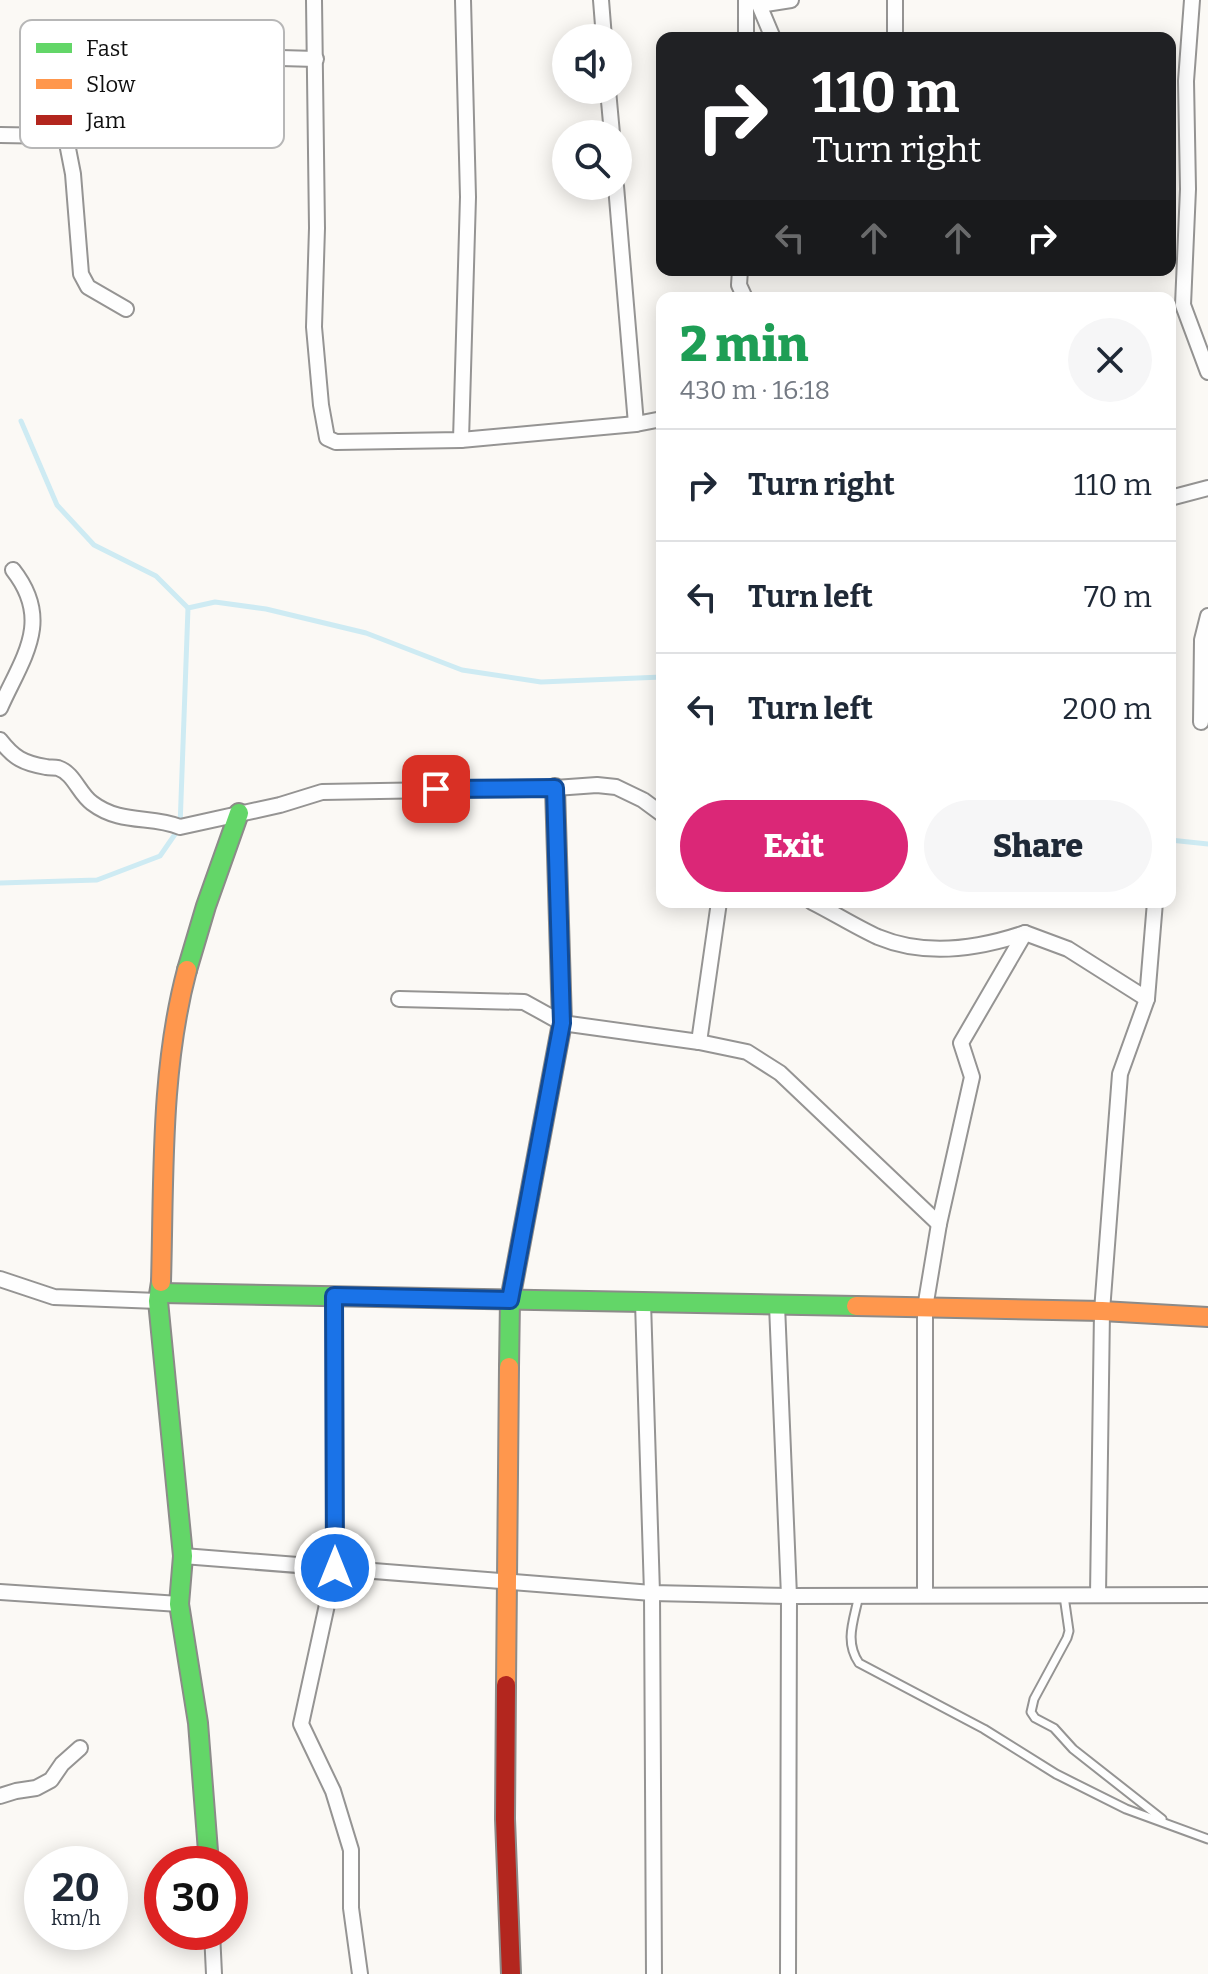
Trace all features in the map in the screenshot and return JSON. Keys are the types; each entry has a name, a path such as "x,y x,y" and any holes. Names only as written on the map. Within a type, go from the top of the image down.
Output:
{"street":[{"path":"314,0 314,327 327,438 336,442 461,440 656,420"},
{"path":"461,440 468,197 463,0"},
{"path":"601,0 603,24"},
{"path":"754,2 791,0"},
{"path":"895,0 895,32"},
{"path":"1192,0 1186,81 1188,189 1183,305 1208,372"},
{"path":"747,32 754,2"},
{"path":"754,2 770,32"},
{"path":"284,58 316,59"},
{"path":"0,135 20,135"},
{"path":"68,148 81,274 88,287 126,309"},
{"path":"617,200 636,424"},
{"path":"1176,496 1208,488"},
{"path":"0,708 34,627 33,606 25,585 13,570"},
{"path":"1201,722 1202,640 1208,616"},
{"path":"0,740 14,758 43,767 59,768 69,775 91,803 133,820 164,820 180,827 280,805 322,792 597,785 616,787 656,810"},
{"path":"511,1974 505,1819 510,1300 562,1023 555,788"},
{"path":"208,1846 198,1723 179,1604 183,1556 159,1297 168,1081 180,1002 196,935 239,813"},
{"path":"699,1042 718,908"},
{"path":"823,908 880,938 917,947 959,949 990,945 1025,933 1068,949 1147,999"},
{"path":"1098,1595 1102,1311 1120,1074 1147,999 1155,908"},
{"path":"925,1595 925,1308 939,1224 972,1077 961,1043 1025,933"},
{"path":"399,999 524,1002 562,1023 699,1042 747,1052 780,1073 939,1224"},
{"path":"0,1279 54,1297 334,1296 1102,1311 1208,1317"},
{"path":"334,1296 335,1568 301,1724 333,1791 351,1850 351,1908 360,1974"},
{"path":"643,1302 652,1593 654,1974"},
{"path":"777,1305 789,1596 788,1974"},
{"path":"183,1556 652,1593 789,1596 1208,1595"},
{"path":"0,1592 179,1604"},
{"path":"0,1796 36,1788 51,1780 62,1764 80,1748"},
{"path":"213,1950 214,1974"}],"lane":[{"path":"859,1595 850,1642 851,1652 859,1663 984,1729 1056,1774 1126,1809 1208,1839"},
{"path":"1064,1595 1069,1631 1034,1699 1031,1712 1167,1823"}],"waterway":[{"path":"21,421 57,505 94,545 156,576 188,608"},
{"path":"0,883 97,880 160,856 180,827 188,608 215,602 266,609 366,633 462,670 541,682 656,677"},
{"path":"1176,841 1208,844"}],"traffic: fast":[{"path":"509,1367 510,1300 562,1023 555,788"},
{"path":"187,970 239,813"},
{"path":"161,1282 158,1301 183,1556 179,1604 198,1723 208,1846"},
{"path":"161,1293 856,1306"}],"traffic: slow":[{"path":"161,1282 168,1086 178,1008 187,970"},
{"path":"856,1306 1102,1311 1208,1317"},
{"path":"506,1685 509,1367"}],"traffic: jam":[{"path":"506,1685 505,1819 511,1974"}],"route":[{"path":"335,1568 334,1296 510,1300 562,1023 555,788 436,789"}]}
